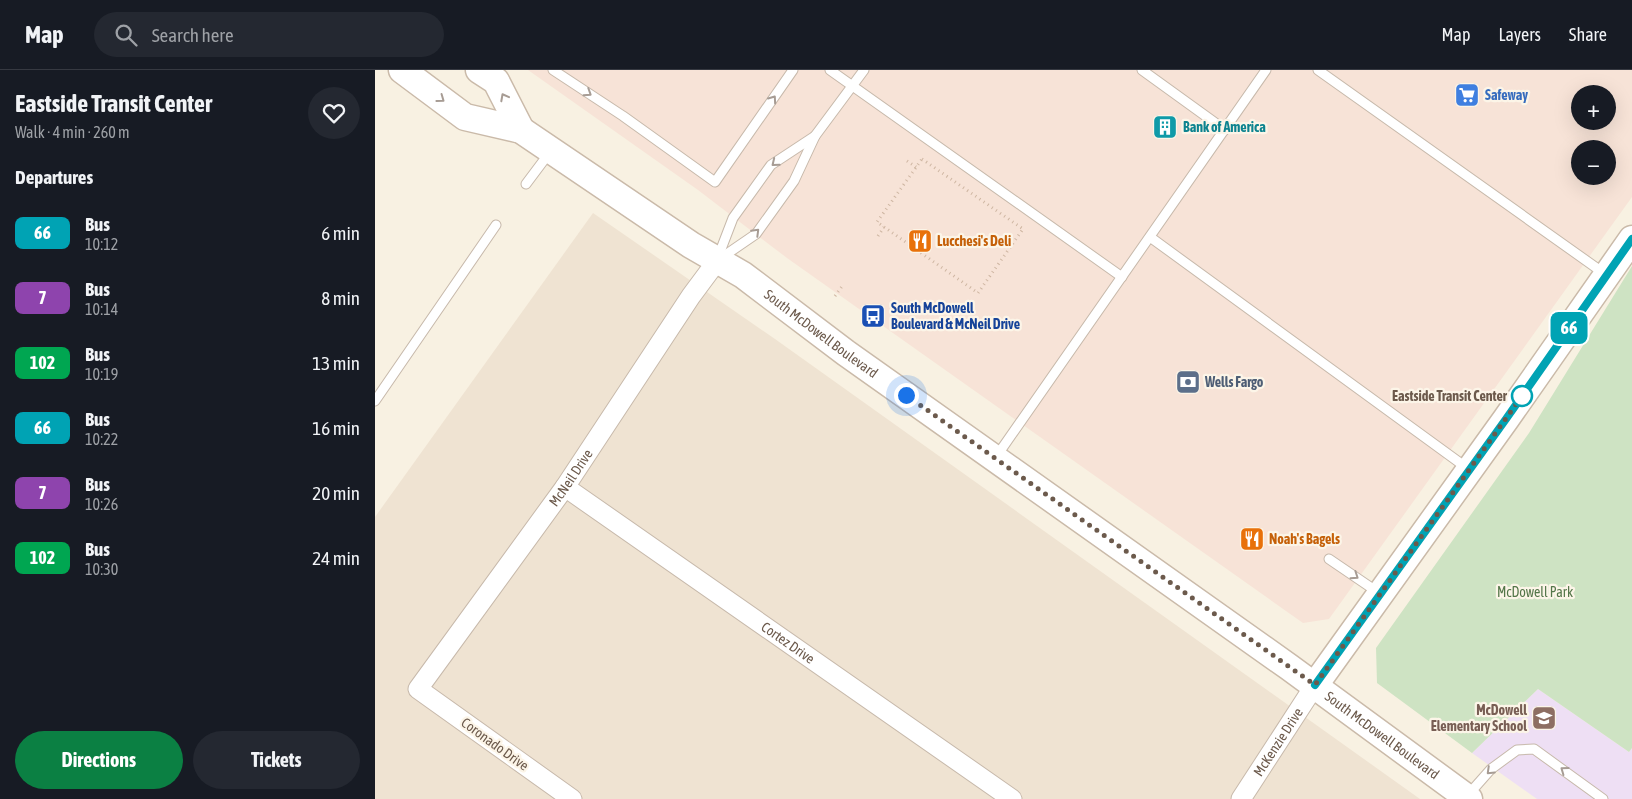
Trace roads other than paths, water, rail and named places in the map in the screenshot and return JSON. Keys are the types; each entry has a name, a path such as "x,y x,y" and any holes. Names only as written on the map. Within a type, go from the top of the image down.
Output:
{"main road":[{"name":"South McDowell Boulevard","path":"402,70 465,117 521,130 691,245 743,275 846,354 1315,685 1468,798"},
{"path":"479,70 495,81 521,130"},
{"path":"1315,685 1632,239"}],"street":[{"name":"McNeil Drive","path":"418,689 565,487 691,296 717,261"},
{"name":"Cortez Drive","path":"565,487 1012,799"},
{"name":"McKenzie Drive","path":"1241,799 1315,685"},
{"name":"Coronado Drive","path":"418,689 573,799"}],"lane":[{"path":"553,70 623,116 715,182 793,70"},
{"path":"830,70 1122,277"},
{"path":"717,261 756,234 794,181 815,136 864,70"},
{"path":"1142,70 1225,130"},
{"path":"995,458 1267,70"},
{"path":"1318,70 1606,275"},
{"path":"717,261 733,218 771,164 815,136"},
{"path":"526,184 551,150"},
{"path":"375,401 496,225"},
{"path":"1150,237 1469,469"},
{"path":"1329,559 1380,593"},
{"path":"1468,798 1491,769 1517,750 1534,749 1603,799"}],"place":[{"name":"Safeway","path":"1467,95"},
{"name":"Bank of America","path":"1165,127"},
{"name":"Lucchesi's Deli","path":"920,241"},
{"name":"South McDowell Boulevard & McNeil Drive","path":"873,316"},
{"name":"Wells Fargo","path":"1188,382"},
{"name":"Eastside Transit Center","path":"1522,396"},
{"name":"Noah's Bagels","path":"1252,539"},
{"name":"McDowell Elementary School","path":"1544,718"}],"park label":[{"name":"McDowell Park","path":"1535,592"}]}
